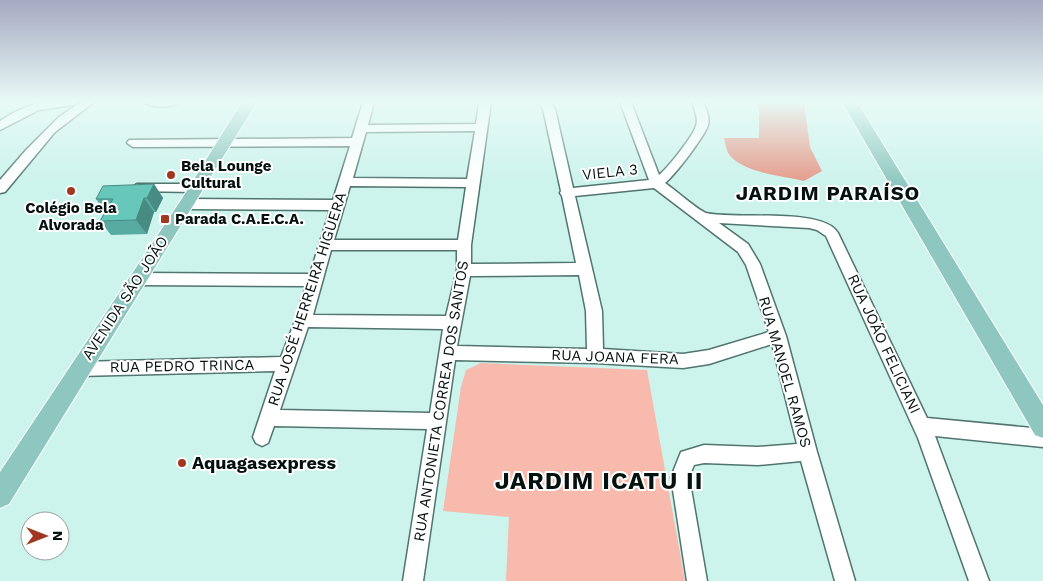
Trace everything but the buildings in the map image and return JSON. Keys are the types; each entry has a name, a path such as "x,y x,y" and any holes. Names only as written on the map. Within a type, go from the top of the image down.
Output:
{"main road":[{"name":"AVENIDA SÃO JOÃO","path":"0,495 79,368 234,129"},
{"path":"865,129 1043,428"}],"street":[{"path":"0,189 49,129"},
{"name":"RUA JOSÉ HERREIRA HIGUERA","path":"262,437 286,364 303,321 361,129"},
{"path":"133,143 226,143 453,129"},
{"name":"RUA ANTONIETA CORREA DOS SANTOS","path":"413,581 452,323 464,270 464,245 482,129"},
{"path":"553,129 594,311 595,356"},
{"path":"635,129 657,183 672,171 700,129"},
{"path":"345,182 473,183"},
{"name":"VIELA 3","path":"566,193 657,183"},
{"name":"RUA MANOEL RAMOS","path":"657,183 743,248 753,264 778,336 808,452 845,581"},
{"path":"126,188 191,196 338,204"},
{"name":"RUA JOÃO FELICIANI","path":"701,217 809,224 821,226 831,233 922,426 979,581"},
{"path":"326,245 464,245"},
{"path":"464,270 584,269"},
{"path":"138,279 314,280"},
{"path":"303,321 452,323"},
{"name":"RUA JOANA FERA","path":"448,353 595,356 682,361 709,357 778,336"},
{"name":"RUA PEDRO TRINCA","path":"79,368 286,364"},
{"path":"269,418 437,421"},
{"path":"922,426 1043,438"},
{"path":"698,581 680,477 688,458 704,454 758,456 808,452"}],"shaded area":[{"path":"759,129 808,129 810,147 822,171 804,181 763,173 734,160 728,153 724,138 759,138"},
{"path":"481,363 647,370 685,581 506,581 509,517 443,511 461,387 466,370"}],"place":[{"name":"Bela Lounge Cultural","path":"171,175"},
{"name":"Colégio Bela Alvorada","path":"71,191"},
{"name":"Parada C.A.E.C.A.","path":"165,219"},
{"name":"Aquagasexpress","path":"182,463"}],"district":[{"name":"JARDIM PARAÍSO","path":"828,193"},
{"name":"JARDIM ICATU II","path":"599,481"}]}
